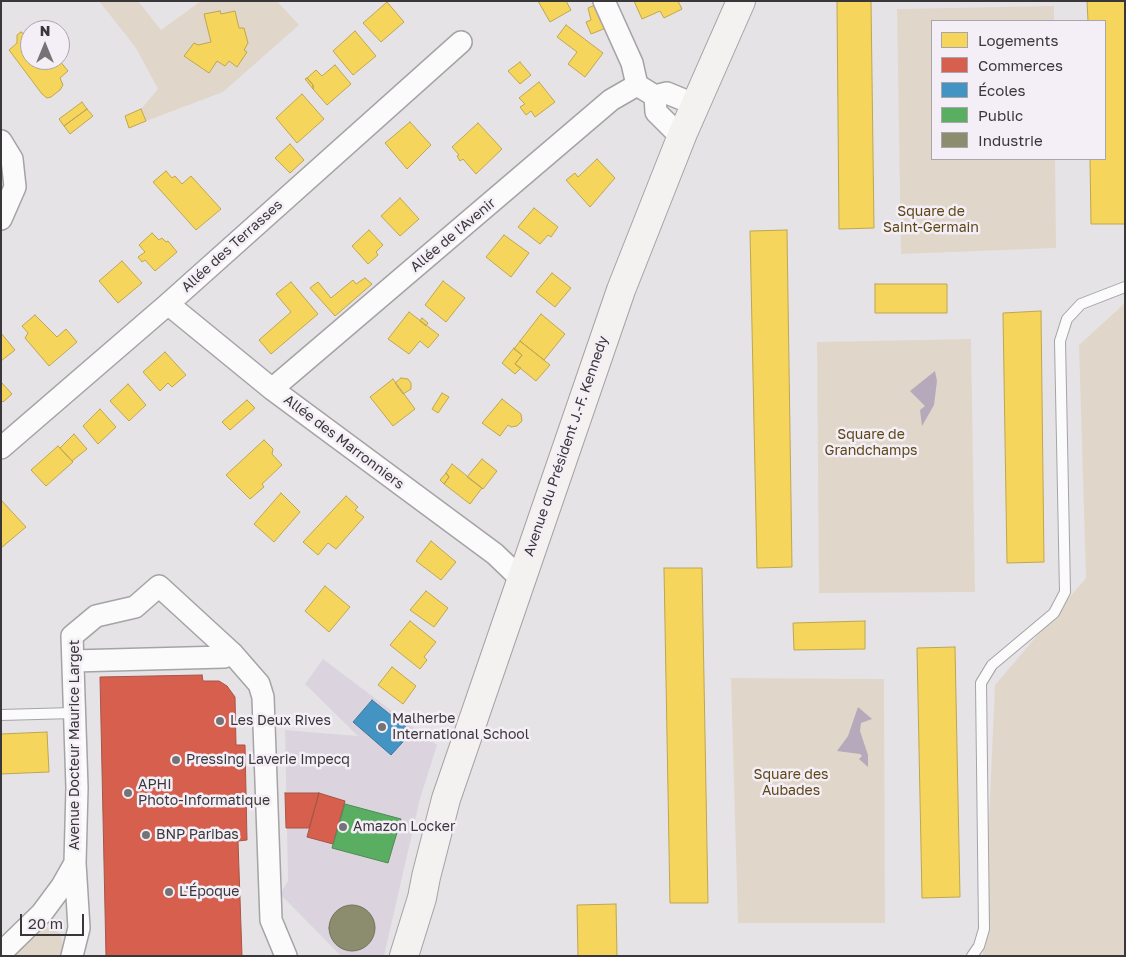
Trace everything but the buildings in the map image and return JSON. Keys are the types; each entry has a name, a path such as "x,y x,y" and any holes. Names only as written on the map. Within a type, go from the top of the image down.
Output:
{"main road":[{"name":"Avenue du Président J.-F. Kennedy","path":"404,956 421,902 446,799 621,290 683,132 741,1"},
{"name":"Avenue du Président J.-F. Kennedy","path":"416,956 421,902"}],"street":[{"path":"604,1 632,63 638,85 655,96 667,93 696,105"},
{"name":"Allée des Terrasses","path":"1,448 168,304 461,42"},
{"name":"Allée de l'Avenir","path":"272,389 604,107 638,85"},
{"path":"655,96 656,112 673,129 683,132"},
{"path":"1,141 12,159 15,187 1,219"},
{"name":"Allée des Marronniers","path":"168,304 272,389 494,554 521,579"},
{"name":"Avenue Docteur Maurice Larget","path":"72,956 79,928 75,863 77,788 73,713 72,636 96,616 135,607 160,586 232,652"},
{"path":"73,661 224,657 232,652 259,684 263,697 271,920 286,956"},
{"path":"1,953 42,913 62,886 75,863"},
{"path":"42,913 58,910 70,915 79,928"}],"lane":[{"path":"972,956 979,946 984,929 981,683 992,664 1054,614 1065,592 1060,342 1067,319 1081,304 1125,287"},
{"path":"1,715 73,713"}],"shaded area":[{"path":"935,371 937,381 934,405 922,426 920,410 925,406 910,391"},
{"path":"323,659 437,745 420,799 384,956 341,956 280,894 288,881 285,730 358,736 305,684"},
{"path":"858,707 872,719 861,723 860,731 868,755 868,767 859,759 862,756 860,754 837,751 848,736"}],"green space":[{"path":"99,1 138,1 161,30 201,1 277,1 299,25 223,92 146,121 141,109 158,89 136,48"},
{"name":"Square de Saint-Germain","path":"1054,6 1054,20 931,20 931,160 1055,160 1056,248 901,254 897,9"},
{"path":"1125,303 1125,956 983,956 995,685 1086,578 1079,345"},
{"name":"Square de Grandchamps","path":"971,339 975,592 819,593 817,342"},
{"name":"Square des Aubades","path":"731,678 884,679 885,923 738,923"},
{"path":"47,927 60,933 63,945 61,956 13,956 38,931"}],"place":[{"name":"Les Deux Rives","path":"220,721"},
{"name":"Malherbe International School","path":"382,727"},
{"name":"Pressing Laverie Impecq","path":"176,760"},
{"name":"APHI Photo-Informatique","path":"128,793"},
{"name":"Amazon Locker","path":"343,827"},
{"name":"BNP Paribas","path":"146,835"},
{"name":"L'Époque","path":"169,892"}]}
